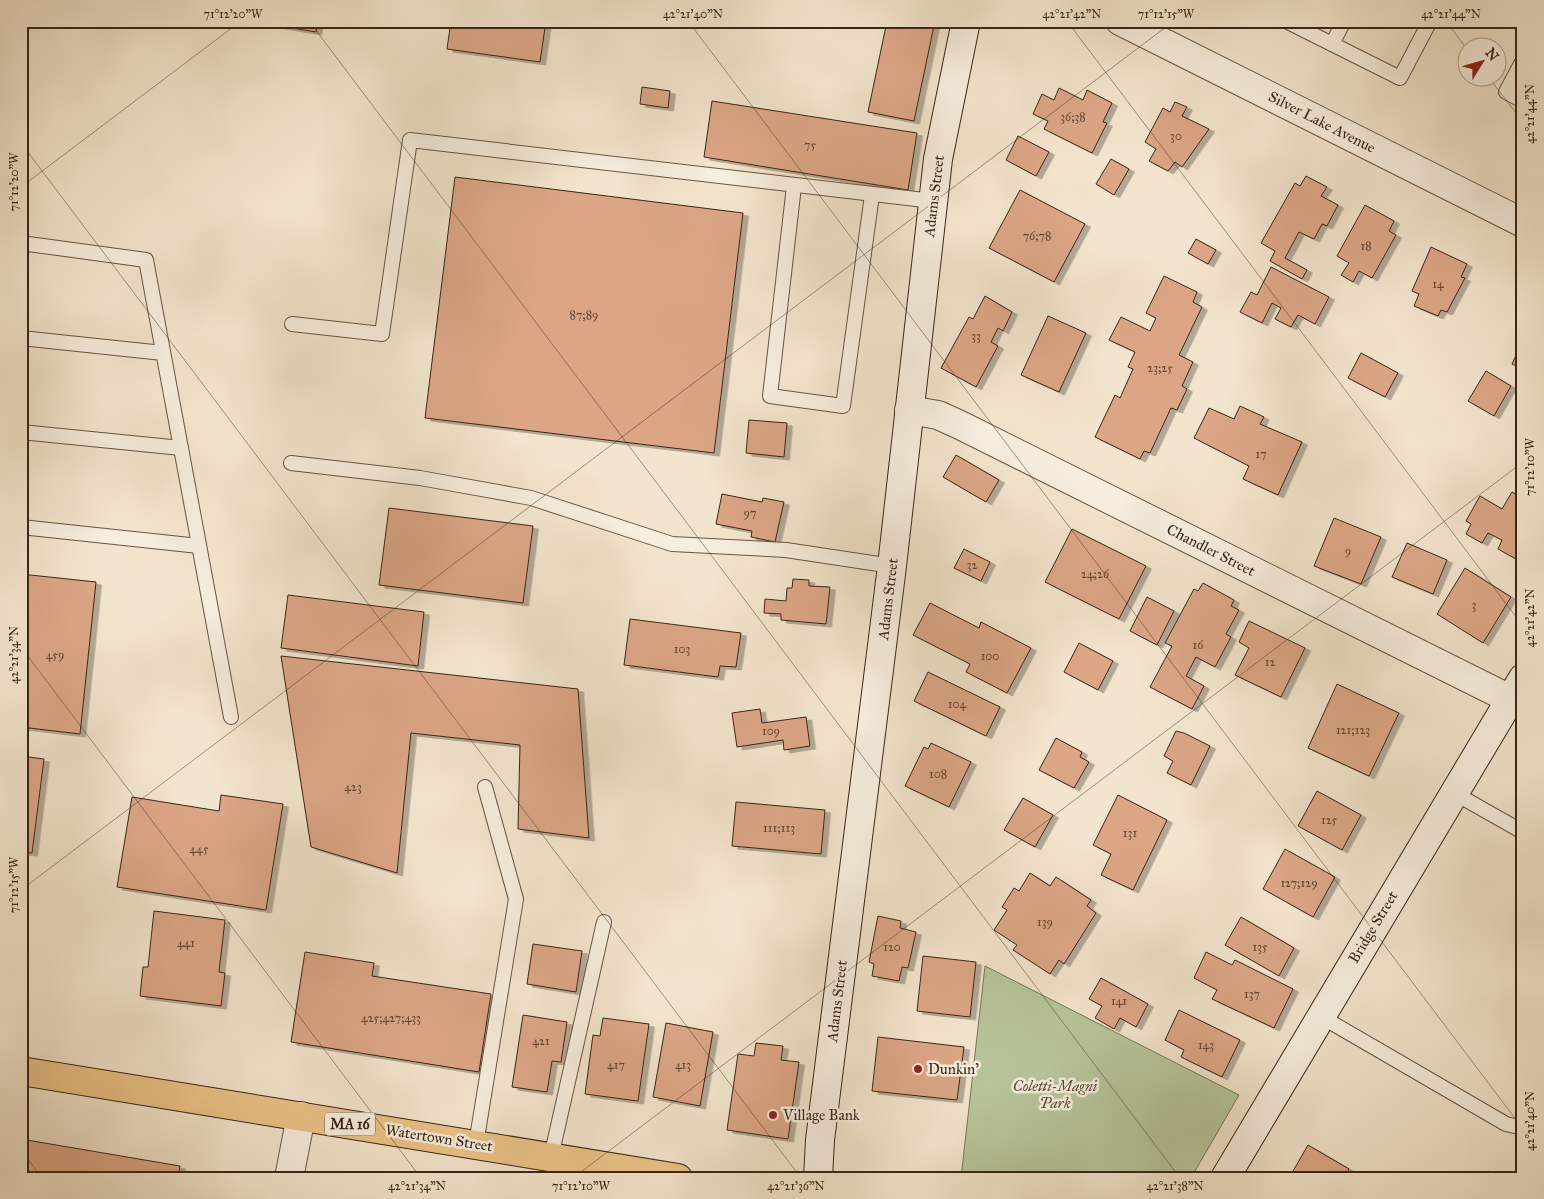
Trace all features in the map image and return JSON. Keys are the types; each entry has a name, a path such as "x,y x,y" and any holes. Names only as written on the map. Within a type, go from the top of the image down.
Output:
{"main road":[{"name":"Watertown Street","path":"21,1072 476,1144 558,1164 678,1178"}],"street":[{"name":"Adams Street","path":"818,1178 822,1122 892,566 933,201 942,136 966,21"},
{"name":"Silver Lake Avenue","path":"1120,21 1523,223"},
{"name":"Chandler Street","path":"909,410 938,416 960,425 1516,688"},
{"name":"Bridge Street","path":"1224,1178 1516,688"},
{"path":"289,1178 301,1116"}],"lane":[{"path":"1286,21 1400,78 1430,21"},
{"path":"1332,44 1344,21"},
{"path":"1523,60 1506,92 1523,101"},
{"path":"292,324 382,334 410,140 933,201"},
{"path":"794,186 770,396 843,406 872,195"},
{"path":"21,243 146,260 231,717"},
{"path":"21,338 163,354"},
{"path":"21,432 181,448"},
{"path":"291,463 420,478 531,498 672,544 786,550 892,566"},
{"path":"21,527 199,546"},
{"path":"476,1144 516,899 485,787"},
{"path":"1454,792 1523,832"},
{"path":"558,1164 604,922"},
{"path":"1320,1016 1506,1124 1523,1128"}],"green space":[{"name":"Coletti-Magni Park","path":"985,966 1239,1095 1191,1178 961,1178"}],"building":[{"path":"251,21 318,21 316,32"},
{"path":"451,21 546,21 540,62 447,49"},
{"path":"887,21 935,21 914,121 868,112"},
{"path":"642,87 670,91 668,108 640,104"},
{"path":"1059,88 1083,100 1087,90 1112,103 1103,122 1107,123 1092,153 1044,129 1048,121 1033,114 1042,94 1054,100"},
{"path":"712,101 917,133 908,190 704,157"},
{"path":"1175,102 1187,107 1182,116 1209,129 1182,167 1175,162 1168,171 1149,161 1156,149 1145,142 1163,108 1170,112"},
{"path":"1018,136 1049,152 1036,176 1006,160"},
{"path":"1111,159 1129,169 1114,195 1096,184"},
{"path":"1306,176 1327,187 1321,196 1338,205 1327,226 1322,224 1314,239 1299,232 1285,258 1307,270 1302,279 1270,261 1275,251 1261,243 1295,183 1300,186"},
{"path":"455,177 743,213 714,453 425,418"},
{"path":"1020,190 1085,224 1054,282 989,248"},
{"path":"1365,205 1394,221 1389,231 1396,235 1372,278 1359,271 1353,282 1341,275 1349,263 1337,256"},
{"path":"1196,239 1216,250 1208,264 1188,253"},
{"path":"1431,247 1467,264 1461,277 1465,278 1447,312 1441,310 1438,316 1414,306 1419,294 1412,291"},
{"path":"1271,267 1329,297 1315,324 1298,315 1291,327 1275,319 1281,308 1272,303 1262,323 1240,312 1251,292 1257,295"},
{"path":"1164,276 1197,292 1193,302 1202,307 1179,355 1193,362 1182,386 1187,389 1177,410 1171,408 1150,453 1144,451 1140,459 1095,437 1115,395 1120,398 1133,369 1128,367 1135,352 1109,340 1121,317 1150,331 1156,318 1146,313"},
{"path":"985,296 1012,312 1003,331 998,328 991,342 998,346 976,387 941,368 969,317 973,319"},
{"path":"1048,316 1086,333 1059,392 1021,375"},
{"path":"1523,340 1523,369 1512,364"},
{"path":"1361,353 1398,373 1385,397 1348,378"},
{"path":"1486,371 1511,386 1494,416 1468,401"},
{"path":"1240,406 1264,417 1260,424 1302,442 1278,495 1243,479 1249,466 1194,438 1209,408 1234,419"},
{"path":"749,420 787,423 784,457 746,453"},
{"path":"956,455 999,480 986,502 943,477"},
{"path":"1512,492 1523,498 1523,563 1498,549 1502,540 1488,533 1482,543 1466,534 1471,524 1466,521 1480,496 1502,509"},
{"path":"722,494 762,502 763,498 784,502 775,542 751,537 752,531 716,524"},
{"path":"389,508 533,526 523,603 379,585"},
{"path":"1334,518 1381,537 1361,584 1314,566"},
{"path":"1072,529 1146,566 1119,619 1045,582"},
{"path":"1407,543 1447,560 1433,594 1392,577"},
{"path":"964,549 990,562 981,581 954,568"},
{"path":"1465,568 1511,597 1483,643 1437,614"},
{"path":"21,574 96,582 80,734 21,727"},
{"path":"793,579 809,580 809,586 830,587 826,624 781,620 781,614 764,613 765,599 786,601 787,588 792,588"},
{"path":"1203,583 1234,600 1231,606 1239,610 1226,634 1231,637 1215,667 1196,657 1186,676 1204,686 1192,709 1150,687 1172,646 1165,643 1194,589 1198,591"},
{"path":"288,595 424,612 418,666 281,648"},
{"path":"1147,597 1174,611 1157,645 1130,631"},
{"path":"930,603 979,628 981,622 1031,648 1007,693 966,672 970,664 913,635"},
{"path":"630,619 741,633 736,667 720,666 718,677 624,665"},
{"path":"1249,621 1305,648 1281,697 1235,675 1249,648 1239,642"},
{"path":"1079,643 1113,661 1098,690 1064,672"},
{"path":"281,656 578,689 589,838 518,829 520,745 411,733 397,873 311,847"},
{"path":"928,672 1000,707 986,736 914,701"},
{"path":"1337,684 1399,713 1369,776 1308,748"},
{"path":"760,709 762,723 806,717 810,746 784,750 783,740 737,747 732,713"},
{"path":"1176,731 1210,746 1191,785 1167,773 1173,761 1164,756"},
{"path":"1056,738 1082,752 1080,757 1089,762 1074,788 1039,770"},
{"path":"931,743 971,762 949,807 905,786 924,747 928,749"},
{"path":"21,756 44,759 32,853 21,852"},
{"path":"1317,791 1361,815 1342,850 1298,826"},
{"path":"221,795 283,804 266,910 117,887 132,797 219,811"},
{"path":"1118,795 1167,820 1133,890 1101,875 1111,854 1093,845"},
{"path":"1023,798 1053,815 1035,847 1004,830"},
{"path":"736,802 825,810 821,854 732,846"},
{"path":"1285,849 1335,877 1313,917 1263,889"},
{"path":"1030,873 1050,886 1056,877 1091,900 1087,906 1096,913 1064,964 1059,960 1050,974 1013,950 1017,945 994,930 1007,910 1002,907 1014,888 1019,891"},
{"path":"154,911 225,920 219,972 225,973 221,1006 140,996 143,967 148,967"},
{"path":"878,916 901,921 900,928 916,932 908,968 902,967 899,981 872,976 874,964 869,962"},
{"path":"1241,917 1294,948 1279,976 1225,945"},
{"path":"533,944 582,951 576,992 527,984"},
{"path":"305,952 374,963 372,976 491,994 479,1072 291,1042"},
{"path":"1206,952 1232,965 1235,960 1293,989 1274,1028 1212,999 1217,990 1194,978"},
{"path":"923,956 976,962 970,1017 917,1011"},
{"path":"1101,978 1148,1004 1136,1027 1120,1018 1114,1029 1095,1018 1102,1006 1089,999"},
{"path":"1179,1010 1240,1040 1222,1077 1181,1057 1184,1050 1165,1040"},
{"path":"523,1015 567,1022 561,1062 552,1061 547,1092 512,1087"},
{"path":"603,1018 649,1024 638,1101 585,1094 593,1035 600,1036"},
{"path":"666,1023 713,1032 700,1106 653,1097"},
{"name":"Dunkin'","path":"878,1037 964,1047 957,1100 872,1091"},
{"path":"756,1043 783,1046 781,1060 799,1062 788,1139 727,1130 738,1054 754,1056"},
{"path":"21,1139 180,1166 178,1178 21,1178"},
{"path":"1308,1145 1349,1169 1344,1178 1289,1178"},
{"path":"1488,1171 1499,1178 1484,1178"}],"place":[{"name":"Dunkin'","path":"918,1069"},
{"name":"Village Bank","path":"773,1115"}]}
